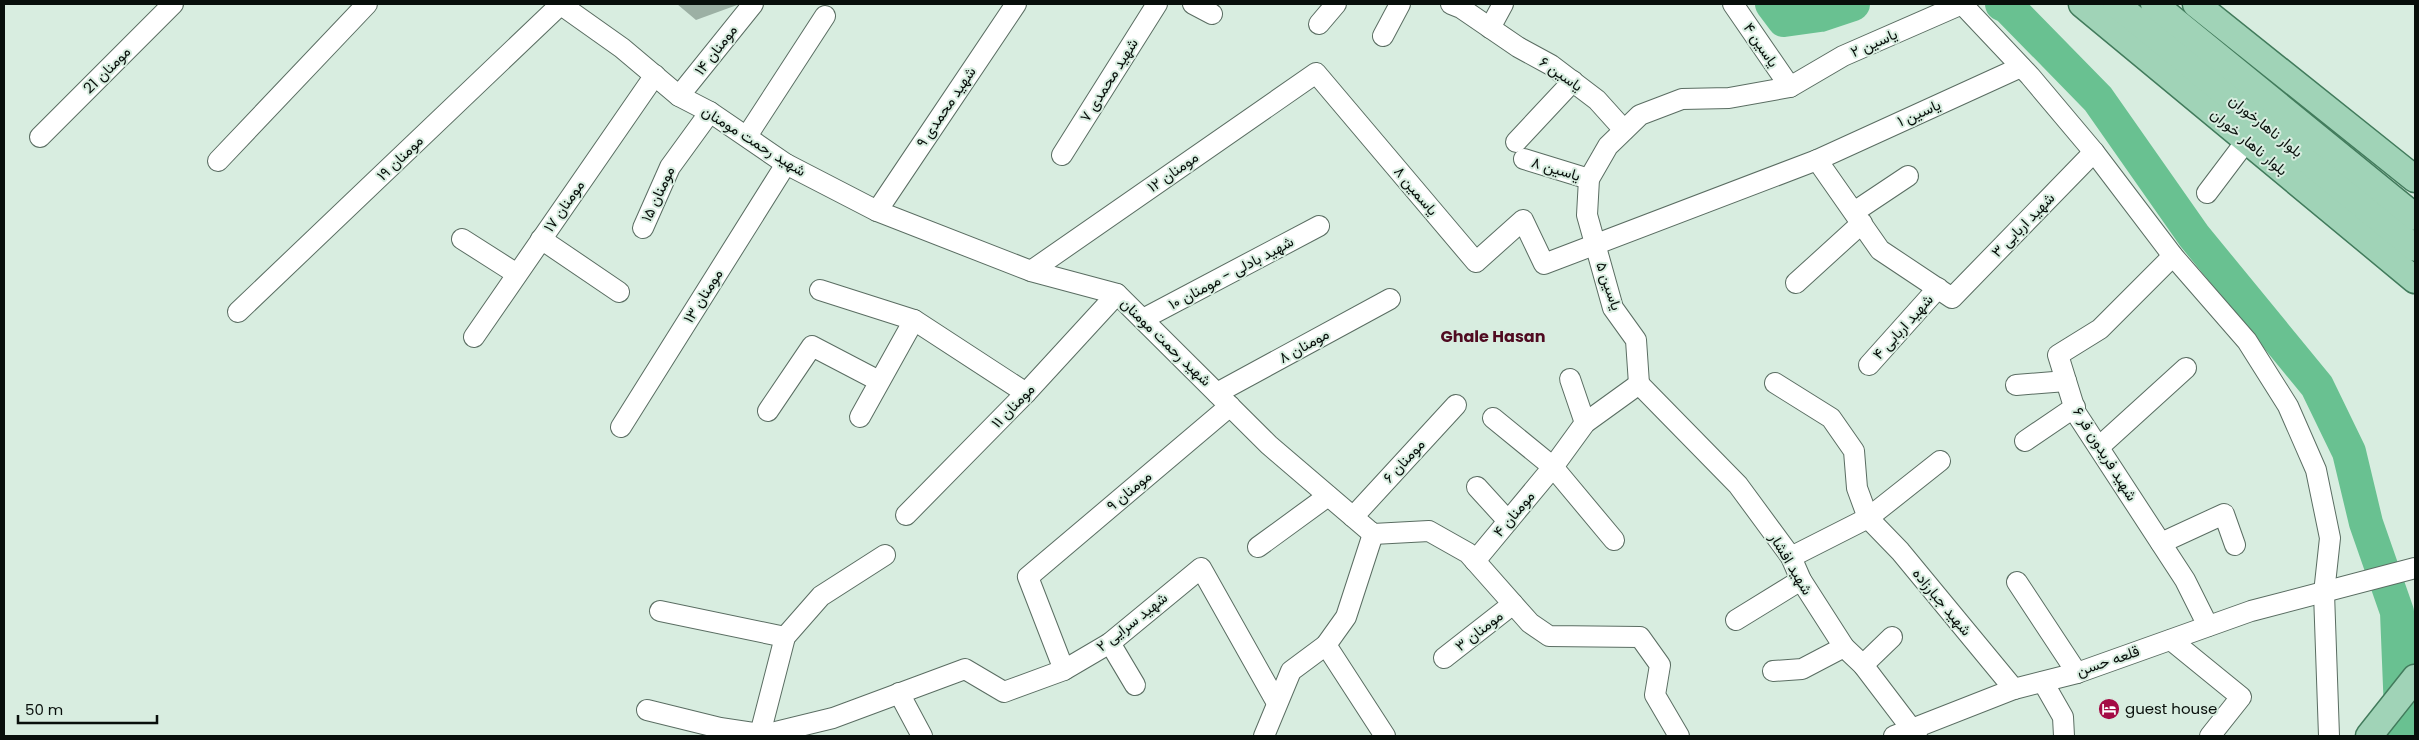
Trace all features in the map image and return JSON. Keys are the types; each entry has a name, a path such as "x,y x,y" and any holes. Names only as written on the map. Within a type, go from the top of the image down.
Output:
{"main road":[{"name":"بلوار ناهار خوران","path":"2082,4 2415,280"},
{"name":"بلوار ناهارخوران","path":"2116,4 2415,248"},
{"name":"بلوار ناهارخوران","path":"2154,4 2415,217"},
{"path":"2196,4 2415,177"},
{"path":"2369,736 2415,678"}],"street":[{"name":"مومنان 21","path":"40,137 174,4"},
{"path":"218,160 367,4"},
{"name":"شهید رحمت مومنان","path":"560,4 622,48 679,96 710,112 786,164 877,211 1031,270 1117,294 1268,444 1373,534"},
{"name":"مومنان ۱۹","path":"238,312 560,4"},
{"name":"مومنان ۱۴","path":"679,96 752,4"},
{"name":"۹ شهید محمدی","path":"877,211 1016,4"},
{"name":"شهید محمدی ۷","path":"1062,155 1156,4"},
{"path":"1193,4 1212,14"},
{"path":"1319,24 1336,4"},
{"path":"1383,36 1400,4"},
{"name":"یاسین ۶","path":"1451,4 1461,8 1518,47 1551,65 1597,100 1624,130"},
{"path":"1490,28 1503,4"},
{"name":"یاسین ۴","path":"1733,4 1790,87"},
{"path":"1962,4 2021,66 2094,152 2173,256 2247,341 2288,406 2316,470 2330,538 2324,593 2329,736"},
{"name":"یاسین ۲","path":"1790,87 1843,56 1962,4"},
{"path":"747,136 825,16"},
{"name":"یاسین ۱","path":"1544,264 1817,160 2021,66"},
{"name":"یاسمین ۸","path":"1316,73 1476,262 1523,220 1544,264"},
{"name":"مومنان ۱۲","path":"1031,270 1316,73"},
{"name":"مومنان ۱۷","path":"474,337 655,75"},
{"name":"یاسین ۸","path":"1573,82 1520,150 1589,179"},
{"path":"1589,179 1608,146 1640,115 1682,99 1729,98 1790,87"},
{"name":"مومنان ۱۵","path":"643,228 670,167 710,112"},
{"path":"2207,193 2247,140"},
{"name":"شهید اربابی ۳","path":"1945,293 2094,152"},
{"path":"1817,160 1880,250 1945,293"},
{"name":"مومنان ۱۳","path":"620,427 786,164"},
{"path":"1796,283 1858,218 1908,176"},
{"name":"یاسین ۵","path":"1589,179 1587,214 1613,308 1636,340 1639,384"},
{"name":"شهید بادلی - مومنان ۱۰","path":"1143,319 1319,226"},
{"path":"462,239 517,274"},
{"path":"542,239 619,292"},
{"name":"شهید فریدون فر ۶","path":"2173,256 2100,329 2058,355 2075,407 2185,580 2208,626"},
{"path":"820,290 914,320 1026,393"},
{"name":"شهید اربابی ۴","path":"1869,365 1945,293"},
{"name":"مومنان ۱۱","path":"906,515 1026,393 1117,294"},
{"name":"مومنان ۸","path":"1224,399 1390,299"},
{"path":"860,417 914,320"},
{"path":"768,412 812,346 879,382"},
{"path":"2099,447 2186,368"},
{"path":"1570,379 1586,423"},
{"path":"2016,385 2066,381"},
{"path":"1775,383 1831,418 1854,451 1857,488 1868,518"},
{"name":"۴ مومنان","path":"1475,561 1553,467 1586,423 1639,384"},
{"name":"شهید افشار","path":"1639,384 1738,485 1791,557 1801,580 1844,647 1863,665 1908,734"},
{"name":"مومنان ۹","path":"1064,670 1028,577 1224,399"},
{"name":"مومنان ۶","path":"1353,517 1456,405"},
{"path":"2025,441 2075,407"},
{"path":"1493,418 1553,467 1614,540"},
{"path":"1791,557 1868,518 1940,461"},
{"path":"1477,487 1508,521"},
{"path":"1258,547 1328,496"},
{"path":"2161,543 2224,514 2235,546"},
{"name":"شهید جبارزاده","path":"1868,518 1900,551 2014,689"},
{"path":"1264,736 1290,671 1326,645 1346,617 1373,534 1429,531 1468,553 1530,622 1549,636 1640,637 1660,665 1655,695 1678,736"},
{"path":"648,710 720,728 760,735 785,638 821,596 885,555"},
{"name":"شهید سرایی ۲","path":"760,735 833,718 965,669 1004,692 1064,670 1110,643 1201,568 1277,703"},
{"name":"قلعه حسن","path":"1908,734 2014,689 2077,673 2252,611 2410,569"},
{"path":"1736,620 1801,580"},
{"path":"2017,582 2077,673"},
{"name":"مومنان ۳","path":"1444,658 1514,604"},
{"path":"660,611 785,638"},
{"path":"1863,665 1892,638"},
{"path":"2171,640 2241,697 2210,736"},
{"path":"1110,643 1135,685"},
{"path":"1326,645 1385,736"},
{"path":"1773,671 1802,669 1844,647"},
{"path":"2043,682 2063,717 2064,736"},
{"path":"899,693 922,736"}],"building":[{"path":"677,4 736,4 737,5 696,20"}],"waterway":[{"path":"1772,4 1784,20 1820,15 1853,4"},
{"path":"2002,4 2008,7 2098,99 2194,236 2317,386 2349,452 2366,523 2397,612 2402,736"}],"place":[{"name":"guest house","path":"2109,709"}],"district":[{"name":"Ghale Hasan","path":"1493,336"}]}
